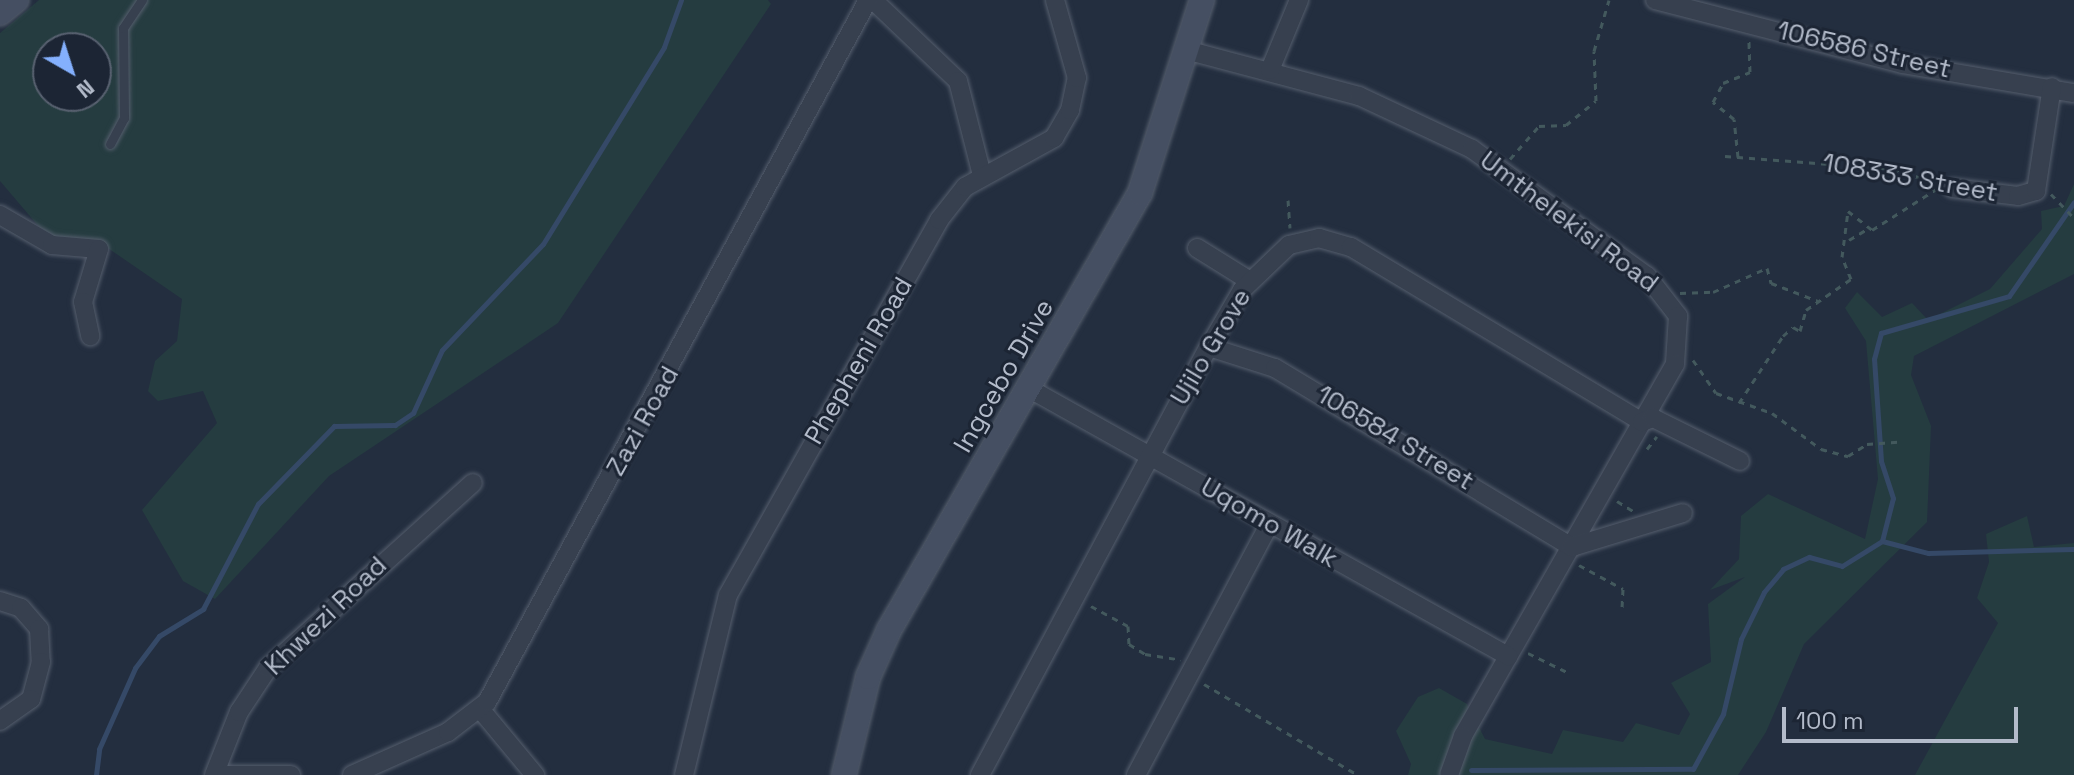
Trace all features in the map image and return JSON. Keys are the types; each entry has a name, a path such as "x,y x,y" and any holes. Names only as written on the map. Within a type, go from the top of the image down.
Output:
{"main road":[{"path":"0,13 16,0"},
{"name":"Ingcebo Drive","path":"844,775 885,637 1140,193 1202,0"}],"street":[{"path":"870,0 958,81 982,175"},
{"name":"Zazi Road","path":"352,775 388,763 481,710 534,624 870,0"},
{"name":"Phepheni Road","path":"684,775 728,595 939,220 982,175 1036,151 1070,110 1077,78 1055,0"},
{"path":"1270,70 1299,0"},
{"name":"106586 Street","path":"1655,0 1720,6 1748,22 1902,64 2074,93"},
{"name":"Umthelekisi Road","path":"1186,50 1270,70 1400,113 1502,170 1668,298 1680,332"},
{"name":"108333 Street","path":"1947,186 2018,196 2036,191 2052,87"},
{"path":"0,215 52,245 99,249 83,302 90,336"},
{"path":"1297,242 1334,241 1390,267 1642,422"},
{"name":"Ujilo Grove","path":"980,775 1082,574 1209,347 1250,281 1297,242"},
{"path":"1197,248 1250,281"},
{"path":"1449,775 1511,651 1675,364 1680,332"},
{"name":"106584 Street","path":"1209,347 1303,383 1568,553"},
{"name":"Uqomo Walk","path":"1030,389 1269,525 1511,651"},
{"path":"1642,422 1653,418 1740,461"},
{"name":"Khwezi Road","path":"214,775 239,712 268,668 473,483"},
{"path":"1568,553 1683,513"},
{"path":"1136,775 1189,669 1269,525"},
{"path":"0,601 21,608 39,629 41,662 31,699 0,721"},
{"path":"481,710 535,775"},
{"path":"226,775 291,775"}],"lane":[{"path":"110,144 124,118 123,28 142,0"}],"path":[{"path":"1502,170 1539,126 1566,125 1596,101 1594,51 1609,0"},
{"path":"1738,157 1734,119 1713,102 1723,83 1750,72 1748,22"},
{"name":"108333 Street","path":"1725,156 1893,169 1947,186"},
{"path":"1849,240 1869,228 1901,217 1947,186"},
{"path":"2036,191 2051,193 2074,218"},
{"path":"1288,200 1297,242"},
{"path":"1739,403 1783,336 1793,327 1800,331 1818,301 1851,279 1842,257 1849,240 1848,211 1869,228"},
{"path":"1668,298 1748,282 1767,268 1771,283 1818,301"},
{"path":"1680,332 1703,382 1739,403 1772,413 1810,444 1848,456 1898,442"},
{"path":"1644,455 1673,427"},
{"path":"1624,489 1617,502 1640,512 1644,525"},
{"path":"1568,553 1623,589 1622,611"},
{"path":"1082,574 1089,605 1128,626 1129,644 1189,669 1358,775"},
{"path":"1511,651 1567,672"}],"green space":[{"path":"39,0 768,0 771,4 558,323 329,476 215,599 183,581 142,510 217,423 203,391 158,401 148,391 155,361 177,341 182,299 102,244 63,244 46,235 0,181 0,33"},
{"path":"2074,184 2074,274 1914,356 1911,375 1931,426 1927,522 1804,644 1766,732 1738,775 1408,775 1411,764 1396,731 1418,697 1439,688 1467,704 1485,739 1552,754 1563,730 1623,742 1636,723 1679,735 1690,714 1671,683 1711,662 1708,604 1745,577 1710,590 1739,559 1741,516 1768,494 1865,539 1878,479 1866,341 1845,308 1857,292 1882,317 1912,303 1928,320 1990,289 2042,229 2041,211 2064,206"},
{"path":"2027,516 2034,547 2074,543 2074,775 1915,775 1998,623 1977,598 1989,562 1986,534"}],"waterway":[{"path":"96,775 99,749 135,668 159,636 203,609 258,504 334,426 395,425 413,413 442,350 543,244 664,47 681,0"},
{"path":"1471,770 1693,769 1723,714 1741,639 1764,592 1783,569 1809,557 1842,566 1882,541 1893,498 1881,461 1874,359 1881,333 2009,296 2074,202"},
{"path":"1882,541 1928,553 2074,549"}]}
